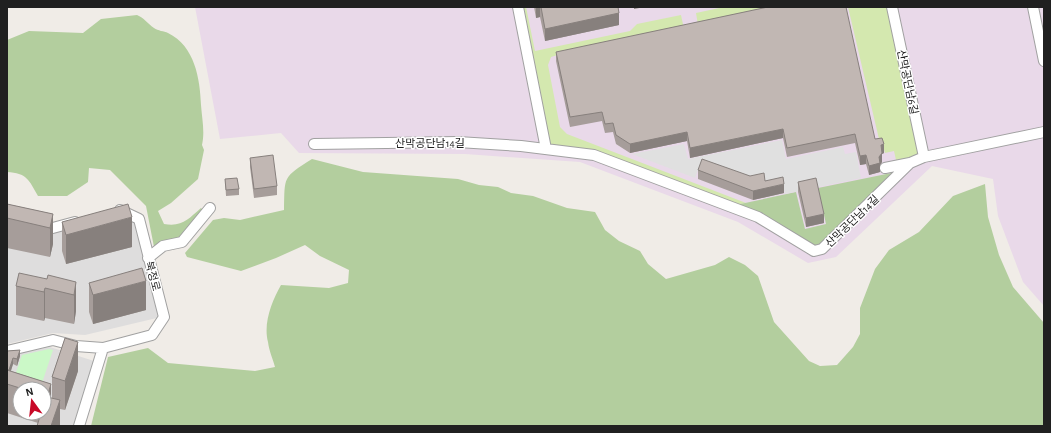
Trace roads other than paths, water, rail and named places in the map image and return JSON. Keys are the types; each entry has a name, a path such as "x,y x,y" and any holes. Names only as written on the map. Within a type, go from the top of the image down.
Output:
{"street":[{"path":"518,7 546,149"},
{"name":"산막공단남6길","path":"892,7 924,157"},
{"path":"1032,7 1044,61"},
{"name":"산막공단남14길","path":"314,144 458,142 546,149 594,155 758,217 805,248 814,251 822,249 910,163 924,157 1044,132"},
{"path":"890,163 910,163"},
{"path":"148,258 163,246 182,242 210,208"},
{"name":"북정로","path":"7,351 53,340 60,340 76,346 103,348 152,335 164,317 139,219 121,210 106,214"},
{"path":"28,225 49,229 85,220"},
{"path":"79,426 103,348"}]}
